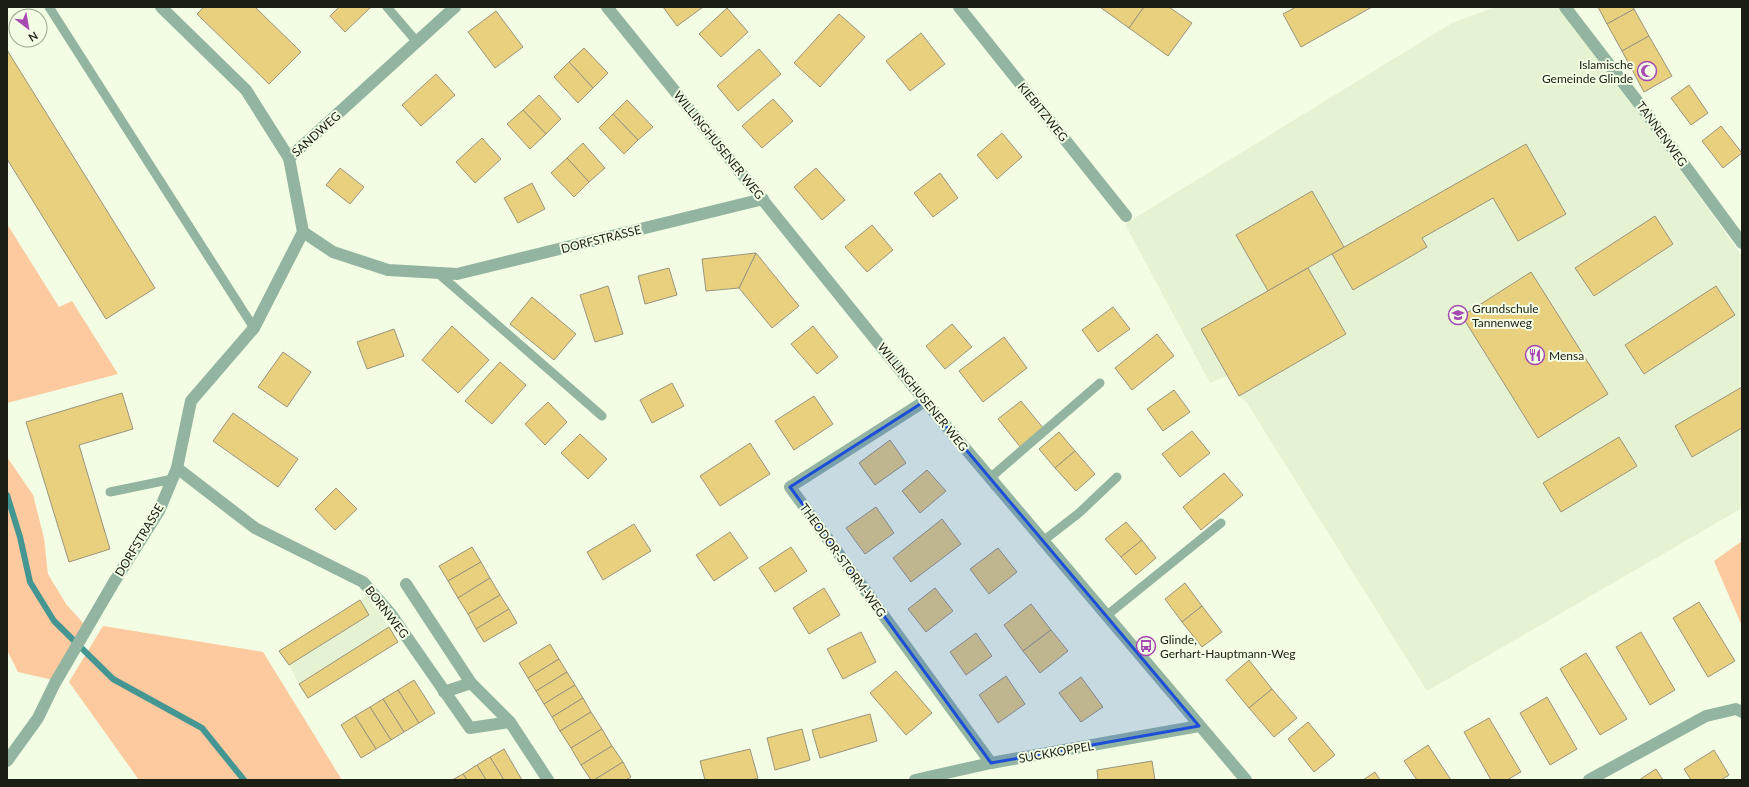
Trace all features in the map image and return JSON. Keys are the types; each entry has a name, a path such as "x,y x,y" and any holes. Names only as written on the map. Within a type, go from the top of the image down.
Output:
{"street":[{"name":"SANDWEG","path":"161,7 246,90 289,158 455,7"},
{"name":"WILLINGHUSENER WEG","path":"607,7 925,400 1246,780"},
{"name":"KIEBITZWEG","path":"959,7 1126,216"},
{"name":"TANNENWEG","path":"1565,7 1641,106 1742,244"},
{"path":"289,158 303,232"},
{"name":"DORFSTRASSE","path":"7,761 38,718 71,655 114,582 159,511 175,474 191,401 254,328 303,232 333,252 388,270 457,274 763,199"},
{"name":"THEODOR-STORM-WEG","path":"925,400 790,487 991,763"},
{"name":"BORNWEG","path":"175,474 255,528 363,582 390,613 470,728 510,722"},
{"path":"406,584 471,683 510,722 548,780"},
{"path":"444,692 471,683"},
{"path":"1589,780 1706,716 1736,709 1742,712"},
{"name":"SUCKKOPPEL","path":"914,780 991,763 1199,726"}],"lane":[{"path":"49,7 254,328"},
{"path":"387,7 417,42"},
{"path":"439,274 602,416"},
{"path":"990,478 1100,383"},
{"path":"110,492 175,474"},
{"path":"1043,541 1079,513 1117,477"},
{"path":"1106,616 1221,523"}],"highlighted area":[{"path":"925,401 1199,726 991,763 790,487"}],"shaded area":[{"name":"Grundschule Tannenweg","path":"1496,7 1562,7 1742,256 1742,508 1427,691 1247,403 1239,396 1230,375 1210,383 1125,224 1452,23"},
{"path":"7,224 59,307 72,301 118,374 7,403"},
{"path":"7,457 33,495 44,538 48,574 66,604 85,625 53,680 18,672 7,650"},
{"path":"1742,541 1742,626 1714,561"},
{"path":"367,595 389,627 299,684 289,665 369,615 360,600"},
{"path":"103,626 263,652 342,780 139,780 69,682"}],"building":[{"path":"204,7 255,7 301,52 269,84 197,14"},
{"path":"339,7 370,8 345,32 330,16"},
{"path":"663,7 703,7 677,26"},
{"path":"1100,7 1144,7 1129,28"},
{"path":"1144,7 1169,7 1192,23 1168,56 1129,28"},
{"path":"1296,7 1372,7 1301,47 1283,14"},
{"path":"1598,7 1633,7 1634,9 1607,24"},
{"path":"727,8 748,32 721,57 699,34"},
{"path":"1634,9 1649,36 1622,51 1607,24"},
{"path":"496,11 523,47 495,68 468,32"},
{"path":"839,14 865,37 820,87 794,63"},
{"path":"921,33 945,64 910,91 886,61"},
{"path":"1649,36 1672,76 1644,92 1622,51"},
{"path":"584,48 608,73 593,88 569,62"},
{"path":"759,49 781,74 738,111 717,86"},
{"path":"7,50 155,288 106,319 7,159"},
{"path":"569,62 593,88 578,103 554,77"},
{"path":"436,74 455,95 421,126 402,105"},
{"path":"1689,85 1708,113 1691,125 1671,98"},
{"path":"539,95 561,119 546,134 523,110"},
{"path":"773,99 793,121 762,148 742,126"},
{"path":"627,100 653,127 638,140 613,114"},
{"path":"523,110 546,134 530,149 507,124"},
{"path":"613,114 638,140 624,154 599,128"},
{"path":"1721,126 1742,153 1723,168 1702,141"},
{"path":"1002,133 1022,157 997,179 977,155"},
{"path":"482,138 501,159 475,183 456,162"},
{"path":"583,143 605,168 589,182 567,158"},
{"path":"1526,144 1566,214 1518,241 1493,198 1422,238 1427,247 1353,290 1332,254"},
{"path":"567,158 589,182 574,197 551,173"},
{"path":"340,168 364,187 350,204 326,185"},
{"path":"816,168 845,200 822,220 794,187"},
{"path":"940,173 958,198 933,217 914,193"},
{"path":"532,183 545,209 518,223 504,198"},
{"path":"1312,191 1344,247 1268,291 1236,235"},
{"path":"1655,216 1673,244 1594,296 1575,268"},
{"path":"872,225 893,250 867,272 845,247"},
{"path":"756,253 799,306 772,328 739,288"},
{"path":"756,253 739,288 706,291 702,259"},
{"path":"669,268 677,295 645,304 638,276"},
{"path":"1308,268 1346,334 1239,396 1201,329"},
{"name":"Mensa","path":"1531,272 1608,394 1538,438 1462,316"},
{"path":"608,286 623,334 595,342 580,295"},
{"path":"1716,286 1735,315 1644,374 1625,345"},
{"path":"532,297 576,334 554,360 510,324"},
{"path":"1113,307 1130,329 1098,352 1082,330"},
{"path":"952,324 972,347 945,369 926,346"},
{"path":"452,326 489,360 458,393 422,360"},
{"path":"813,326 838,357 817,374 791,344"},
{"path":"394,329 404,356 367,369 357,342"},
{"path":"1157,334 1174,356 1132,390 1115,368"},
{"path":"1004,337 1027,368 983,402 959,371"},
{"path":"283,352 311,372 287,407 258,387"},
{"path":"500,362 526,385 492,424 465,401"},
{"path":"672,383 684,406 652,423 640,400"},
{"path":"1742,387 1742,428 1692,457 1675,426"},
{"path":"1174,390 1190,412 1163,431 1147,409"},
{"path":"122,393 133,429 79,445 110,549 69,562 26,422"},
{"path":"814,396 833,424 794,450 775,421"},
{"path":"1021,401 1044,429 1021,448 998,419"},
{"path":"548,402 567,422 545,445 525,424"},
{"path":"233,413 298,459 278,487 213,441"},
{"path":"1192,431 1210,453 1180,477 1162,454"},
{"path":"1059,432 1075,451 1055,468 1039,449"},
{"path":"580,434 607,459 588,479 561,453"},
{"path":"1619,437 1637,466 1561,512 1543,483"},
{"path":"890,440 906,463 875,485 859,463"},
{"path":"750,443 770,474 720,506 700,476"},
{"path":"1075,451 1095,474 1076,491 1055,468"},
{"path":"927,470 946,491 920,513 902,491"},
{"path":"1224,473 1243,495 1201,530 1183,507"},
{"path":"336,488 357,509 335,530 315,509"},
{"path":"876,507 894,533 865,554 846,528"},
{"path":"942,519 961,544 911,582 893,558"},
{"path":"1126,522 1142,540 1121,557 1105,539"},
{"path":"634,524 651,551 603,580 587,552"},
{"path":"730,532 748,558 714,581 696,555"},
{"path":"1142,540 1156,558 1136,575 1121,557"},
{"path":"472,547 481,562 448,581 439,566"},
{"path":"791,547 807,571 775,592 759,568"},
{"path":"998,548 1017,572 989,594 970,569"},
{"path":"481,562 490,578 458,598 448,581"},
{"path":"490,578 500,595 468,614 458,598"},
{"path":"1185,583 1202,606 1182,622 1165,599"},
{"path":"824,588 840,615 809,634 793,608"},
{"path":"935,588 953,611 926,632 908,609"},
{"path":"500,595 509,609 476,629 468,614"},
{"path":"360,600 369,615 289,665 279,651"},
{"path":"1699,602 1735,661 1708,677 1673,618"},
{"path":"1031,604 1051,630 1023,651 1004,625"},
{"path":"1202,606 1222,632 1202,647 1182,622"},
{"path":"509,609 517,623 484,642 476,629"},
{"path":"389,627 398,642 308,698 299,684"},
{"path":"1051,630 1068,651 1040,673 1023,651"},
{"path":"861,632 876,662 843,679 827,649"},
{"path":"1641,632 1675,690 1650,705 1616,647"},
{"path":"976,633 992,656 966,675 950,652"},
{"path":"550,644 559,659 528,678 519,663"},
{"path":"1586,653 1627,719 1600,735 1560,669"},
{"path":"559,659 567,672 536,691 528,678"},
{"path":"1249,660 1272,689 1249,708 1226,680"},
{"path":"896,671 932,713 906,735 870,693"},
{"path":"567,672 575,685 544,704 536,691"},
{"path":"1006,676 1025,704 998,723 979,695"},
{"path":"1081,677 1103,707 1081,722 1059,693"},
{"path":"414,680 435,713 419,723 398,690"},
{"path":"575,685 583,698 552,717 544,704"},
{"path":"1272,689 1297,718 1274,737 1249,708"},
{"path":"398,690 419,723 404,732 383,699"},
{"path":"1547,697 1577,749 1550,765 1520,713"},
{"path":"583,698 591,712 560,731 552,717"},
{"path":"383,699 404,732 391,740 370,707"},
{"path":"370,707 391,740 376,749 355,716"},
{"path":"591,712 602,729 571,748 560,731"},
{"path":"870,714 877,741 820,758 812,730"},
{"path":"355,716 376,749 361,758 341,725"},
{"path":"1489,718 1521,772 1507,780 1491,780 1464,732"},
{"path":"1308,722 1335,755 1314,772 1288,739"},
{"path":"602,729 612,746 581,765 571,748"},
{"path":"802,729 810,760 775,770 767,738"},
{"path":"1428,745 1451,780 1417,780 1404,761"},
{"path":"612,746 623,762 594,780 591,780 581,765"},
{"path":"504,749 522,780 504,780 490,757"},
{"path":"750,749 758,778 751,780 705,780 700,761"},
{"path":"1714,750 1729,775 1721,780 1691,780 1684,769"},
{"path":"490,757 504,780 486,780 477,765"},
{"path":"1152,761 1155,780 1098,780 1097,770"},
{"path":"623,762 631,777 626,780 594,780"},
{"path":"477,765 486,780 467,780 463,774"},
{"path":"1656,769 1663,780 1639,780"},
{"path":"1375,772 1380,780 1363,780"},
{"path":"463,774 467,780 452,780"}],"waterway":[{"path":"7,495 20,537 30,582 54,621 113,679 202,728 244,780"}],"place":[{"name":"Islamische Gemeinde Glinde","path":"1647,71"},
{"name":"Grundschule Tannenweg","path":"1458,315"},
{"name":"Mensa","path":"1535,355"},
{"name":"Glinde, Gerhart-Hauptmann-Weg","path":"1146,646"}]}
